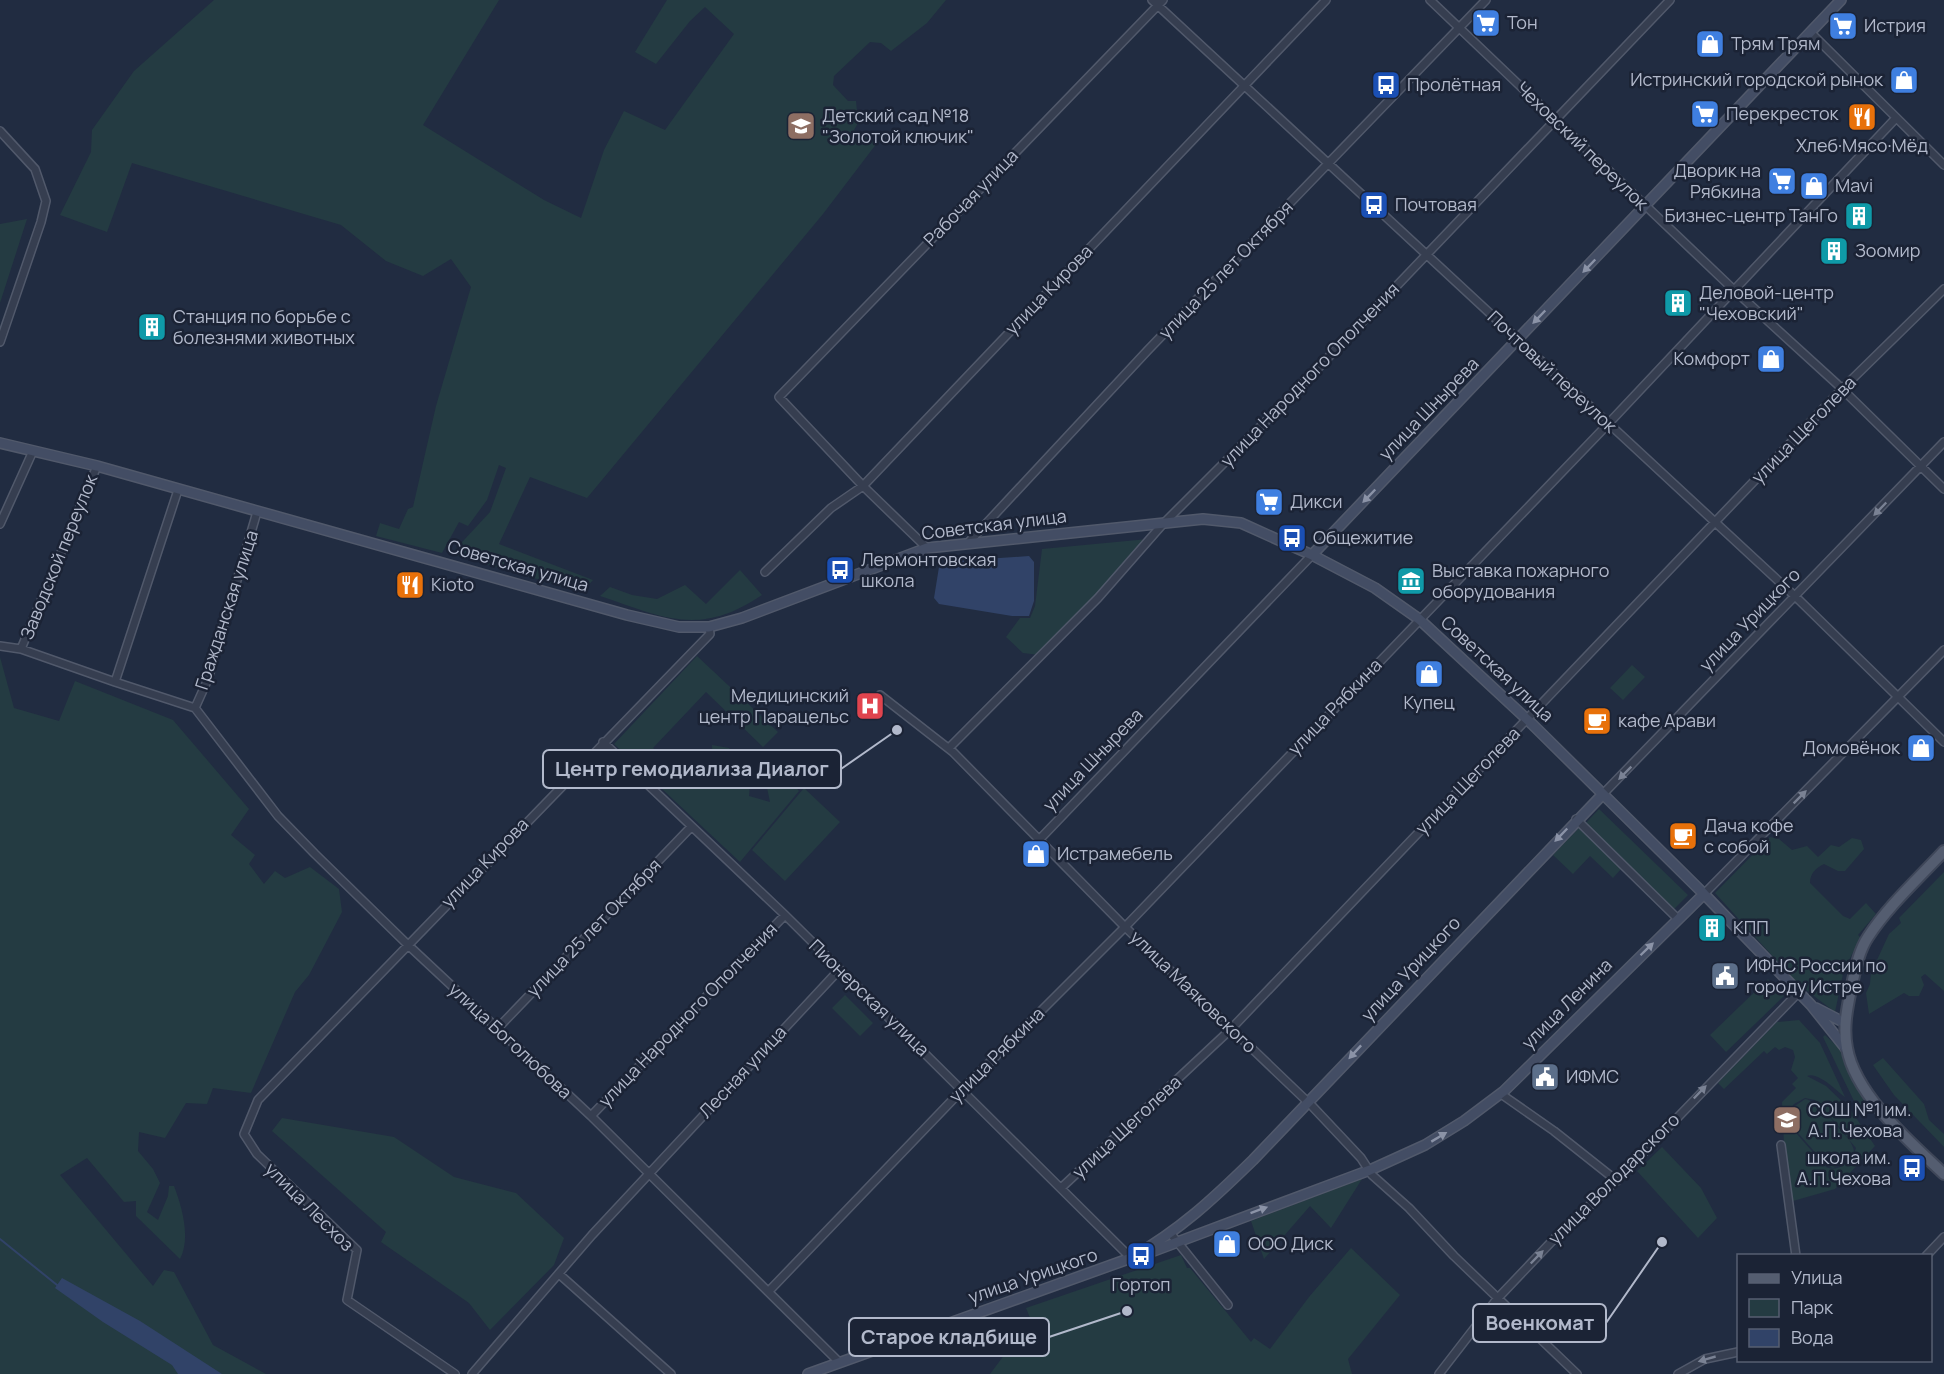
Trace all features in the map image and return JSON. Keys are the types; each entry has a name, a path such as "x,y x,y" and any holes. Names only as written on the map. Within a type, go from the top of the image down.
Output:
{"main road":[{"path":"1847,1050 1845,1023 1856,968 1866,939 1888,910 1944,851"},
{"name":"Советская улица","path":"1847,1050 1857,1075 1880,1109 1944,1174"}],"street":[{"name":"улица Кирова","path":"765,572 831,508 863,486 1326,0"},
{"name":"Чеховский переулок","path":"1430,0 1734,290 1842,388 1944,489"},
{"name":"улица 25 лет Октября","path":"969,542 1148,350 1486,0"},
{"name":"улица Народного Ополчения","path":"949,748 1112,582 1162,525 1299,388 1670,0"},
{"name":"улица Шнырева","path":"1040,840 1841,0"},
{"name":"Почтовый переулок","path":"1158,2 1244,87 1795,597 1944,742"},
{"name":"Рабочая улица","path":"863,486 779,397 1158,2"},
{"path":"1810,32 1944,165"},
{"name":"улица Рябкина","path":"770,1291 963,1089 1125,927 1608,424 1896,118"},
{"path":"0,131 35,169 46,201 0,342"},
{"name":"улица Щеголева","path":"1061,1188 1232,1029 1842,388 1944,289"},
{"name":"улица Урицкого","path":"1174,1238 1308,1102 1576,819 1603,794 1944,442"},
{"name":"Советская улица","path":"0,443 97,466 627,615 679,627 709,627 742,618 927,548 1203,519 1241,523 1312,555 1375,588 1419,619 1527,720 1704,894 1811,1005 1847,1050"},
{"path":"0,524 33,451"},
{"name":"Заводской переулок","path":"21,649 97,466"},
{"path":"863,486 927,548"},
{"path":"115,682 178,490"},
{"name":"Гражданская улица","path":"195,708 208,679 257,512"},
{"name":"улица Кирова","path":"258,1100 322,1037 407,944 603,742 694,654 710,634 709,627"},
{"path":"0,646 21,649 195,708"},
{"name":"улица Ленина","path":"1131,1258 1174,1238 1199,1233 1370,1170 1425,1145 1464,1122 1501,1094 1704,894 1944,650"},
{"name":"улица Маяковского","path":"880,695 949,748 1125,927 1308,1102 1370,1170 1497,1299 1576,1374"},
{"name":"улица Боголюбова","path":"195,708 278,816 407,944 591,1116 770,1291 839,1362"},
{"name":"Пионерская улица","path":"603,742 785,915 1131,1258"},
{"path":"1576,819 1678,919"},
{"name":"улица 25 лет Октября","path":"497,1029 691,827"},
{"name":"улица Народного Ополчения","path":"591,1116 785,915"},
{"name":"Лесная улица","path":"472,1374 649,1174 838,970"},
{"name":"улица Володарского","path":"1439,1374 1497,1299 1554,1239 1617,1180 1798,993"},
{"name":"Советская улица","path":"1811,1005 1845,1023"},
{"path":"1501,1094 1617,1180"},
{"name":"улица Лесхоз","path":"258,1100 244,1134 257,1154 357,1250 347,1300 455,1374"},
{"path":"1781,1145 1796,1254"},
{"path":"1197,1215 1190,1222 1188,1231 1199,1233"},
{"path":"1928,1254 1944,1237"},
{"path":"1174,1238 1228,1305"},
{"name":"улица Урицкого","path":"808,1374 1131,1258"},
{"path":"559,1274 671,1374"},
{"path":"1678,1374 1705,1359 1737,1352"}],"green space":[{"path":"214,0 499,0 423,125 544,200 581,218 604,150 624,111 665,130 734,34 705,7 690,21 656,64 635,52 667,0 946,0 927,23 891,51 881,43 870,42 834,76 833,85 848,101 856,101 858,123 854,130 877,143 823,214 587,498 530,477 499,544 593,580 582,592 451,554 490,512 506,468 499,465 487,500 468,526 459,522 442,553 376,536 380,523 399,529 408,509 413,507 436,406 471,287 451,259 423,276 386,261 341,225 132,163 107,232 60,215 91,152 92,130 134,71"},
{"path":"27,219 0,303 0,224"},
{"path":"1148,539 1039,655 1023,653 1006,637 1020,618 1030,618 1035,606 1042,549"},
{"path":"740,570 762,595 740,608 701,620 682,620 663,616 600,596 610,587 632,595 657,599 685,585 706,604"},
{"path":"697,656 778,732 763,747 706,692 653,748 698,788 710,768 712,745 729,748 747,776 749,796 770,802 766,783 774,763 799,791 740,862 614,744"},
{"path":"0,657 14,708 59,721 75,681 173,720 249,809 231,835 255,855 249,864 264,884 275,871 285,878 310,867 339,889 342,912 309,975 295,992 251,1093 213,1088 207,1104 186,1103 165,1138 139,1132 138,1151 153,1169 160,1183 147,1212 158,1220 168,1196 169,1186 174,1186 177,1194 185,1232 185,1242 180,1259 136,1216 136,1201 124,1202 87,1158 60,1175 153,1286 164,1270 174,1272 213,1345 266,1374 0,1374"},
{"path":"1632,665 1645,677 1623,700 1610,688"},
{"path":"804,788 840,822 785,881 752,850"},
{"path":"1599,809 1688,895 1674,909 1585,824"},
{"path":"1579,828 1621,869 1613,878 1590,856 1573,874 1553,855"},
{"path":"1770,837 1779,839 1792,850 1807,846 1818,857 1831,845 1839,847 1852,838 1861,840 1864,849 1845,871 1838,871 1824,864 1814,871 1810,879 1810,883 1843,916 1850,919 1866,903 1876,914 1858,935 1861,938 1844,969 1835,1012 1798,984 1715,893"},
{"path":"1944,872 1944,991 1925,974 1921,977 1924,985 1919,996 1909,996 1904,993 1869,1014 1866,993 1871,973 1889,934 1901,923 1899,918"},
{"path":"1768,979 1784,996 1726,1052 1710,1035"},
{"path":"845,995 873,1023 860,1036 832,1008"},
{"path":"1799,1020 1820,1043 1845,1097 1821,1078 1807,1076 1826,1086 1850,1109 1875,1146 1835,1189 1793,1201 1784,1144 1782,1102 1796,1088 1792,1084 1798,1078 1791,1070 1795,1057 1793,1050 1785,1047 1779,1050 1775,1047 1767,1054 1764,1051 1724,1089 1718,1083 1777,1022","holes":["1805,1098 1815,1100 1856,1148 1852,1157 1841,1167 1826,1167 1789,1125 1787,1114 1794,1104"]},
{"path":"1825,1035 1841,1050 1845,1065 1871,1109 1863,1114 1854,1101 1823,1037"},
{"path":"1883,1058 1924,1104 1929,1120 1944,1134 1944,1147 1894,1095 1873,1065"},
{"path":"1805,1099 1826,1113 1853,1146 1854,1152 1846,1162 1833,1168 1827,1166 1791,1125 1788,1115"},
{"path":"282,1118 394,1137 454,1177 516,1193 564,1238 554,1265 490,1330 469,1303 381,1242 386,1232 272,1131"},
{"path":"1662,1147 1701,1188 1717,1218 1698,1238 1637,1171"},
{"path":"1362,1179 1331,1228 1310,1206 1264,1259 1251,1221"},
{"path":"1351,1248 1400,1295 1348,1359 1352,1374 990,1374 1014,1342 1035,1330 1026,1308 1181,1255 1187,1268 1190,1268 1251,1342 1254,1338 1270,1349 1309,1297"}],"water":[{"path":"1029,556 1034,562 1034,601 1029,616 1012,616 939,604 934,598 939,567 942,562"},
{"path":"62,1278 140,1321 222,1374 178,1374 172,1365 103,1322 55,1288"}],"waterway":[{"path":"0,1239 57,1285"}],"place":[{"name":"Тон","path":"1486,23"},
{"name":"Истрия","path":"1843,26"},
{"name":"Трям Трям","path":"1710,44"},
{"name":"Истринский городской рынок","path":"1904,80"},
{"name":"Пролётная","path":"1386,85"},
{"name":"Перекресток","path":"1705,114"},
{"name":"Хлеб·Мясо·Мёд","path":"1862,117"},
{"name":"Детский сад №18 \"Золотой ключик\"","path":"801,126"},
{"name":"Дворик на Рябкина","path":"1782,181"},
{"name":"Mavi","path":"1814,186"},
{"name":"Почтовая","path":"1374,205"},
{"name":"Бизнес-центр ТанГо","path":"1859,216"},
{"name":"Зоомир","path":"1834,251"},
{"name":"Деловой-центр \"Чеховский\"","path":"1678,303"},
{"name":"Станция по борьбе с болезнями животных","path":"152,327"},
{"name":"Комфорт","path":"1771,359"},
{"name":"Дикси","path":"1269,502"},
{"name":"Общежитие","path":"1292,538"},
{"name":"Лермонтовская школа","path":"840,570"},
{"name":"Выставка пожарного оборудования","path":"1411,581"},
{"name":"Kioto","path":"410,585"},
{"name":"Купец","path":"1429,674"},
{"name":"Медицинский центр Парацельс","path":"870,706"},
{"name":"кафе Арави","path":"1597,721"},
{"name":"Центр гемодиализа Диалог","path":"897,730"},
{"name":"Домовёнок","path":"1921,748"},
{"name":"Дача кофе с собой","path":"1683,836"},
{"name":"Истрамебель","path":"1036,854"},
{"name":"КПП","path":"1712,928"},
{"name":"ИФНС России по городу Истре","path":"1725,976"},
{"name":"ИФМС","path":"1545,1077"},
{"name":"СОШ №1 им. А.П.Чехова","path":"1787,1120"},
{"name":"школа им. А.П.Чехова","path":"1912,1168"},
{"name":"Военкомат","path":"1662,1242"},
{"name":"ООО Диск","path":"1227,1244"},
{"name":"Гортоп","path":"1141,1256"},
{"name":"Старое кладбище","path":"1127,1311"}]}
